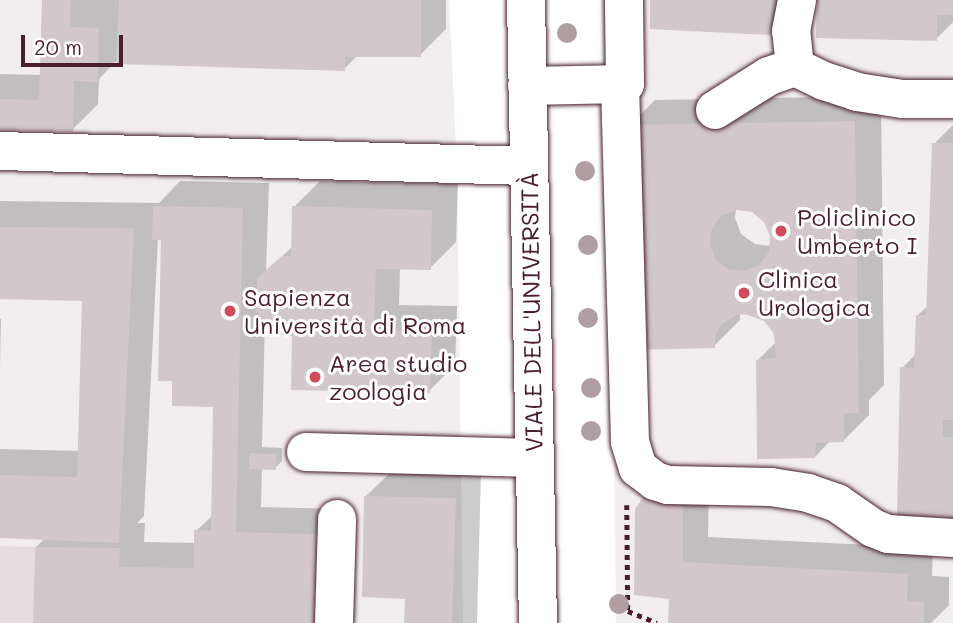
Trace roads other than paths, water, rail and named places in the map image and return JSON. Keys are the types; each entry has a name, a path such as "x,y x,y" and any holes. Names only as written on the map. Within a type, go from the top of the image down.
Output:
{"street":[{"name":"VIALE DELL'UNIVERSITÀ","path":"526,0 538,623"},
{"path":"527,86 625,84 624,0"},
{"path":"795,67 791,31 797,0"},
{"path":"715,110 769,76 795,67 858,92 902,99 953,99"},
{"path":"620,84 630,442 638,468 655,481 668,485 771,487 808,493 837,503 873,528 888,534 953,538"},
{"path":"0,151 528,166"},
{"path":"306,452 535,458"},
{"path":"334,623 337,519"}],"place":[{"name":"Policlinico Umberto I","path":"781,231"},
{"name":"Clinica Urologica","path":"744,293"},
{"name":"Sapienza Università di Roma","path":"230,311"},
{"name":"Area studio zoologia","path":"315,377"}]}
